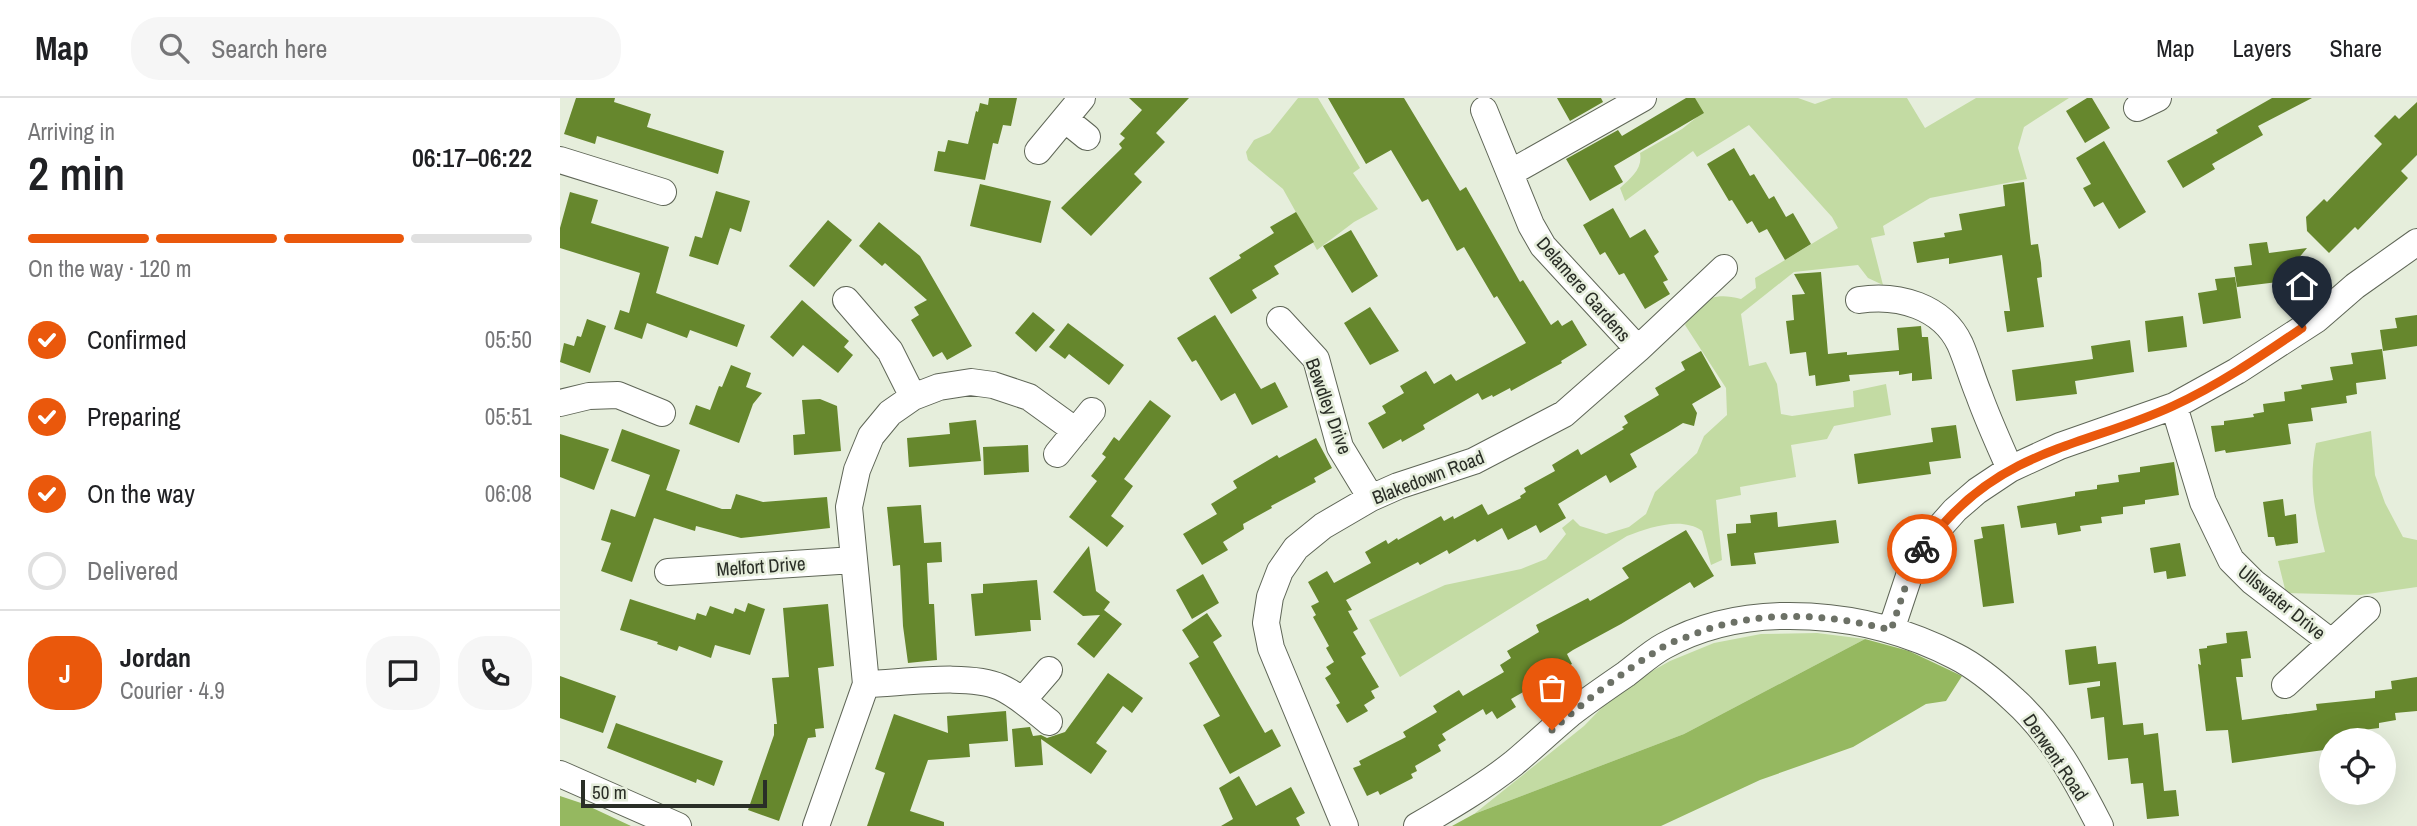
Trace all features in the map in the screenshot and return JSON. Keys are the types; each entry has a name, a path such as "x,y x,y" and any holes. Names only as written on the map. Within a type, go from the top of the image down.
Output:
{"street":[{"path":"1038,151 1082,98"},
{"path":"1510,173 1643,98"},
{"name":"Delamere Gardens","path":"1484,110 1542,246 1638,349"},
{"path":"1066,120 1087,136"},
{"path":"560,160 663,192"},
{"path":"1891,630 1910,573 1923,545 1970,497 2010,469 2060,446 2174,406 2236,371 2317,319 2355,286 2416,245"},
{"name":"Blakedown Road","path":"1345,826 1283,683 1271,648 1266,623 1270,597 1280,571 1296,548 1323,526 1371,498 1398,486 1474,461 1564,414 1724,268"},
{"path":"848,297 890,351 913,397"},
{"path":"1859,300 1877,297 1929,309 1950,329 1959,343 2010,469"},
{"name":"Bewdley Drive","path":"1280,320 1316,359 1340,447 1371,498"},
{"path":"816,826 866,684 849,507 857,470 870,436 890,413 913,397 939,387 971,382 993,385 1029,397 1084,421 1057,454"},
{"path":"560,403 589,396 618,395 662,413"},
{"name":"Ullswater Drive","path":"2174,406 2203,502 2231,560 2253,582 2331,642"},
{"name":"Melfort Drive","path":"668,572 854,560"},
{"name":"Ullswater Drive","path":"2285,685 2367,610"},
{"name":"Derwent Road","path":"1416,826 1455,804 1512,764 1571,713 1664,646 1709,628 1781,616 1853,621 1891,630 1956,656 2014,700 2039,725 2078,785 2100,826"},
{"path":"1023,701 1049,670"},
{"path":"866,684 970,680 999,686 1049,722"},
{"path":"560,774 678,826"}],"green space":[{"path":"1298,98 1318,98 1360,168 1353,173 1378,209 1354,222 1317,250 1283,189 1248,160 1246,152 1254,140 1270,133"},
{"path":"1687,98 1798,98 1815,104 1832,98 1907,98 1925,128 1976,98 2069,98 2024,127 2018,148 2027,179 1930,198 1883,226 1885,235 1871,238 1883,285 1868,278 1858,265 1794,272 1741,314 1749,366 1766,362 1777,384 1781,414 1792,416 1854,407 1853,391 1886,384 1891,415 1834,426 1827,439 1791,445 1796,477 1740,487 1741,495 1716,500 1722,560 1711,565 1702,531 1685,524 1665,525 1627,536 1400,677 1369,620 1445,585 1521,569 1546,559 1566,534 1562,528 1573,519 1580,526 1606,534 1629,527 1646,514 1655,492 1697,453 1704,436 1727,415 1726,388 1685,325 1691,316 1702,304 1714,297 1741,299 1756,288 1755,278 1838,228 1832,217 1749,125 1697,157 1693,151 1625,201 1620,188 1638,168 1640,153 1682,129 1697,117"},
{"path":"2371,431 2375,475 2385,503 2403,537 2417,540 2417,587 2361,595 2286,593 2278,561 2325,552 2314,498 2316,443"},
{"path":"1817,633 1865,639 1684,734 1474,814 1584,726 1620,689 1670,661 1714,643 1761,634"},
{"path":"1865,639 1909,651 1962,676 1946,701 1926,704 1853,747 1760,780 1661,826 1452,826 1474,814 1684,734"},
{"path":"560,796 584,804 631,826 560,826"}],"building":[{"path":"576,98 615,98 614,102 651,114 647,127 724,151 718,174 597,136 595,144 564,134"},
{"path":"989,98 1017,98 1011,126 1003,125 998,144 993,143 985,180 934,171 938,151 945,152 948,140 968,144 976,111 978,112 980,103 988,105"},
{"path":"1129,98 1189,98 1156,133 1165,142 1134,174 1142,182 1091,236 1061,208 1122,148 1119,144 1125,138 1120,134 1142,110"},
{"path":"1328,98 1404,98 1460,191 1466,187 1520,282 1523,280 1551,325 1558,320 1562,326 1572,320 1587,345 1561,361 1562,363 1511,391 1510,388 1482,400 1478,393 1423,425 1425,429 1383,449 1368,423 1386,413 1382,406 1404,393 1400,386 1426,371 1434,384 1451,374 1456,381 1526,343 1497,296 1494,298 1464,247 1457,251 1428,199 1422,202 1391,150 1366,164"},
{"path":"1557,98 1601,98 1603,102 1570,121"},
{"path":"1686,98 1695,98 1704,113 1614,166 1623,182 1590,201 1566,159 1618,130 1622,136"},
{"path":"2087,98 2092,98 2110,128 2085,143 2066,111"},
{"path":"2272,98 2312,98 2258,126 2263,135 2212,164 2215,169 2183,188 2167,161 2218,133 2216,130"},
{"path":"2417,102 2417,155 2401,171 2408,178 2358,230 2355,227 2329,253 2307,231 2306,217 2324,199 2327,202 2382,144 2374,136 2395,115 2399,119"},
{"path":"2104,141 2146,212 2119,229 2103,202 2094,207 2083,188 2091,184 2076,158"},
{"path":"1734,148 1750,176 1754,174 1769,199 1774,196 1786,217 1793,213 1811,244 1785,260 1767,229 1759,233 1752,221 1747,224 1732,200 1729,201 1707,164"},
{"path":"2024,182 2031,245 2038,244 2041,263 2042,277 2037,278 2044,327 2007,332 2004,311 2010,311 2002,255 1949,264 1949,258 1917,263 1913,242 1945,237 1944,233 1962,230 1959,214 2005,206 2003,185"},
{"path":"980,184 1051,201 1041,243 970,226"},
{"path":"716,191 750,201 741,232 730,228 718,265 689,256 695,236 702,238"},
{"path":"570,192 598,200 591,223 669,247 656,293 745,325 737,347 690,330 687,338 647,323 642,339 614,329 620,310 629,313 640,273 560,248 560,228"},
{"path":"1613,208 1630,238 1645,229 1659,252 1654,256 1668,280 1663,282 1670,294 1645,309 1624,273 1619,275 1605,252 1600,255 1583,225"},
{"path":"1296,212 1314,242 1274,266 1279,274 1252,290 1257,298 1231,314 1209,278 1274,233 1270,227"},
{"path":"828,220 852,240 814,287 789,266"},
{"path":"879,222 920,256 972,346 947,360 942,352 933,357 911,320 919,315 914,307 927,300 885,263 882,266 859,246"},
{"path":"1351,230 1378,276 1352,293 1323,246"},
{"path":"2267,242 2269,253 2307,248 2293,265 2295,280 2237,287 2234,267 2252,265 2249,244"},
{"path":"1821,272 1828,354 1899,350 1897,328 1921,326 1922,337 1928,337 1932,379 1912,381 1912,373 1899,375 1899,371 1849,375 1850,381 1816,386 1815,375 1809,376 1806,352 1790,354 1786,321 1794,320 1792,295 1805,294 1794,274"},
{"path":"2235,277 2241,318 2203,324 2198,293 2217,290 2215,279"},
{"path":"802,300 849,341 844,347 853,355 838,373 803,345 793,357 770,337"},
{"path":"1370,307 1399,351 1370,365 1344,323"},
{"path":"1033,312 1055,330 1036,352 1015,333"},
{"path":"1215,315 1261,389 1275,382 1288,407 1252,425 1235,393 1221,401 1196,360 1192,362 1177,338"},
{"path":"2417,315 2417,346 2383,351 2380,330 2397,328 2395,318"},
{"path":"2183,316 2187,347 2148,352 2145,321"},
{"path":"587,319 606,326 590,373 560,362 564,343 574,346 577,336 581,337"},
{"path":"1068,323 1124,365 1109,385 1069,354 1065,359 1049,347"},
{"path":"2130,340 2134,372 2075,381 2077,394 2016,401 2012,370 2093,359 2091,346"},
{"path":"2382,349 2386,379 2356,383 2357,394 2346,396 2347,403 2311,408 2313,421 2288,424 2291,444 2226,453 2225,450 2215,452 2211,426 2224,425 2224,421 2254,417 2253,414 2264,412 2263,404 2285,401 2284,392 2302,389 2301,385 2333,380 2330,367 2353,364 2351,353"},
{"path":"1701,351 1721,387 1692,404 1697,413 1694,426 1683,423 1630,454 1637,467 1610,483 1606,475 1558,504 1566,518 1540,533 1536,525 1508,540 1502,528 1449,554 1447,550 1420,565 1418,562 1346,600 1352,610 1348,611 1358,629 1353,632 1366,654 1361,657 1379,687 1371,691 1375,698 1364,705 1368,711 1347,723 1336,705 1340,703 1325,678 1331,674 1326,667 1334,662 1326,648 1329,646 1313,617 1316,615 1311,606 1319,602 1308,582 1327,571 1334,583 1371,563 1365,552 1386,540 1388,544 1397,538 1398,540 1441,516 1444,521 1453,516 1454,519 1482,504 1488,515 1521,498 1526,492 1524,488 1555,471 1552,465 1578,449 1581,455 1624,429 1622,427 1628,423 1624,416 1659,395 1655,388 1685,370 1681,362"},
{"path":"731,365 751,373 746,387 762,393 753,404 739,443 689,424 696,405 710,410"},
{"path":"820,399 837,406 841,451 794,455 793,435 805,434 802,400"},
{"path":"1150,400 1171,416 1124,479 1133,486 1111,516 1124,526 1107,547 1069,517 1097,481 1091,476 1106,457 1102,454 1114,437 1119,441"},
{"path":"976,420 981,461 909,467 907,438 950,434 949,423"},
{"path":"1956,425 1961,458 1929,462 1931,474 1858,484 1854,454 1933,442 1931,428"},
{"path":"622,429 680,450 666,490 722,509 731,509 736,494 763,502 827,497 830,528 741,538 696,526 695,531 654,518 632,582 601,571 611,543 601,540 611,509 635,517 650,475 611,461"},
{"path":"560,434 609,449 594,490 560,477"},
{"path":"1316,438 1332,468 1314,478 1316,482 1243,524 1244,529 1223,542 1228,550 1202,565 1183,534 1217,514 1211,504 1237,488 1233,481 1277,455 1279,458"},
{"path":"1028,445 1029,472 984,475 983,447"},
{"path":"2174,462 2179,495 2145,500 2145,504 2123,507 2123,514 2101,517 2102,523 2080,526 2081,531 2058,535 2056,523 2021,528 2017,506 2075,496 2075,492 2097,489 2097,485 2119,482 2118,475 2140,472 2140,467"},
{"path":"2283,499 2285,516 2296,514 2298,543 2276,546 2274,537 2268,537 2263,502"},
{"path":"921,505 924,543 941,542 942,562 927,563 929,604 934,604 937,660 908,663 900,565 893,566 887,507"},
{"path":"1777,512 1778,527 1836,520 1839,543 1754,553 1756,564 1731,566 1727,534 1736,533 1736,524 1751,523 1750,515"},
{"path":"2004,524 2014,603 1983,607 1974,540 1983,538 1981,527"},
{"path":"1686,530 1714,576 1694,588 1690,582 1573,650 1567,654 1572,664 1511,699 1516,707 1497,719 1492,711 1486,715 1483,709 1442,734 1446,740 1438,745 1441,751 1415,766 1417,771 1411,774 1413,778 1380,795 1378,791 1367,796 1353,768 1361,765 1359,761 1406,737 1403,732 1437,712 1433,706 1459,690 1463,696 1504,672 1500,665 1511,658 1507,651 1539,632 1536,625 1588,598 1590,601 1629,578 1622,568"},
{"path":"2180,543 2186,576 2167,579 2166,571 2154,573 2150,548"},
{"path":"1089,546 1096,591 1110,602 1104,610 1122,624 1094,658 1077,644 1100,615 1083,616 1053,592"},
{"path":"1203,574 1219,603 1192,619 1176,590"},
{"path":"1037,580 1041,620 1030,620 1031,631 975,636 971,594 983,593 983,584"},
{"path":"630,599 695,620 697,613 706,616 710,606 733,614 735,608 745,612 748,603 765,609 750,655 715,645 711,658 679,646 677,651 620,630"},
{"path":"828,604 834,666 818,668 824,728 815,729 816,737 808,738 779,821 748,810 774,735 774,724 777,724 772,678 789,677 783,608"},
{"path":"1207,613 1222,636 1213,642 1265,733 1272,729 1281,746 1230,774 1203,725 1220,716 1189,663 1199,657 1182,630"},
{"path":"2247,631 2251,658 2241,659 2243,677 2236,677 2242,720 2317,710 2316,704 2375,698 2375,691 2392,689 2391,681 2417,677 2417,711 2395,713 2396,720 2379,723 2379,728 2319,728 2319,751 2232,763 2228,730 2206,731 2198,664 2201,665 2199,649 2227,643 2226,633"},
{"path":"2096,646 2098,664 2116,662 2123,725 2143,723 2144,735 2158,733 2164,791 2176,790 2179,816 2147,819 2143,783 2131,784 2128,758 2108,760 2104,717 2091,719 2087,688 2100,686 2100,681 2069,685 2065,650"},
{"path":"1108,673 1143,698 1132,713 1123,706 1096,743 1107,751 1091,774 1041,739 1043,765 1015,767 1012,729 1030,727 1033,736 1041,735 1047,738 1065,732"},
{"path":"560,676 616,696 603,733 560,718"},
{"path":"1006,711 1008,741 969,744 970,757 928,760 910,811 944,822 944,826 867,826 885,773 875,769 894,714 948,733 947,716"},
{"path":"616,723 723,761 714,786 697,779 696,783 607,748"},
{"path":"1239,776 1256,806 1291,787 1305,813 1296,818 1300,826 1221,826 1233,819 1219,788"}],"way so far":[{"path":"1552,730 1571,713 1664,646 1709,628 1759,618 1793,615 1853,621 1891,630 1910,573 1922,549"}],"route":[{"path":"1922,549 1955,510 2010,469 2060,446 2174,406 2236,371 2302,328"}]}
